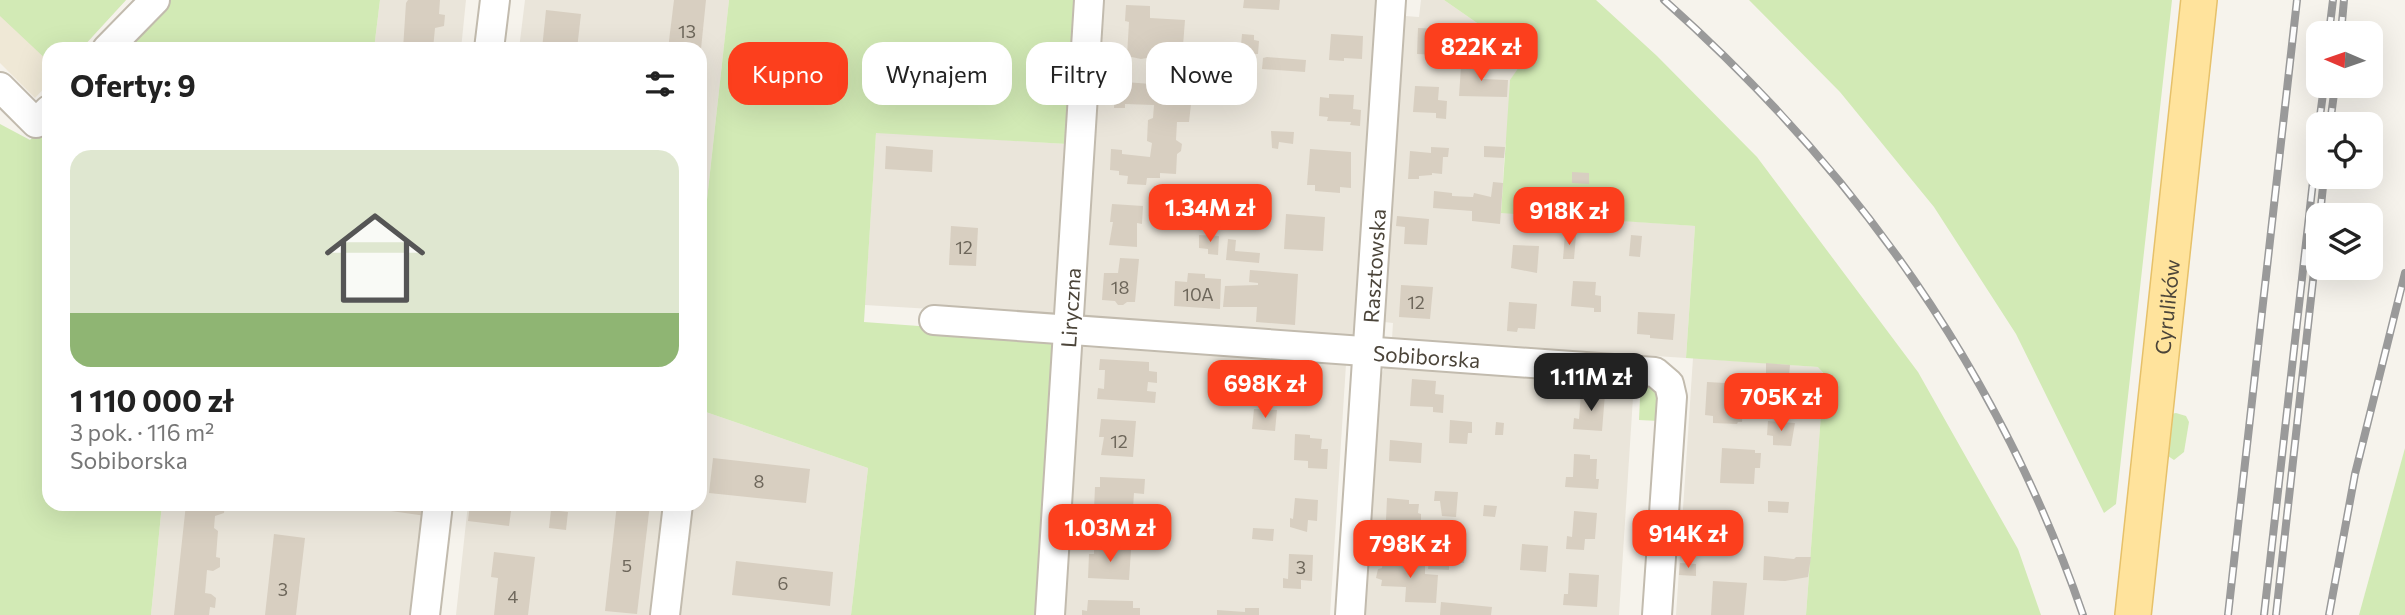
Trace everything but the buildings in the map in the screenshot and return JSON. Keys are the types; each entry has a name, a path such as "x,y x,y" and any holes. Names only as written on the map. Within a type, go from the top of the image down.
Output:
{"main road":[{"name":"Cyrulików","path":"2133,615 2200,0"}],"street":[{"path":"114,42 155,0"},
{"path":"490,42 495,0"},
{"name":"Liryczna","path":"1050,615 1089,0"},
{"name":"Rasztowska","path":"1350,615 1391,0"},
{"path":"0,87 42,115"},
{"name":"Sobiborska","path":"934,320 1649,371 1666,379 1672,397 1657,615"},
{"path":"425,615 437,511"},
{"path":"665,615 677,511"}],"shaded area":[{"path":"0,0 126,0 87,42 42,42 42,90 35,98 0,63"},
{"path":"380,0 466,0 462,42 375,42"},
{"path":"525,0 729,0 707,200 707,42 520,42"},
{"path":"1076,0 1378,0 1355,335 865,305 876,132 1067,144 1069,105 1132,105 1132,42 1073,42"},
{"path":"1421,0 1444,0 1526,57 1505,147 1501,212 1695,226 1686,358 1392,339 1393,323 1384,322 1405,16 1419,17"},
{"path":"1053,345 1346,364 1330,615 1035,615"},
{"path":"1693,358 1819,367 1824,375 1806,615 1676,615"},
{"path":"1385,367 1634,382 1619,615 1365,615 1380,376"},
{"path":"707,412 868,468 851,615 456,615 467,511 707,511"},
{"path":"161,511 426,511 412,615 151,615"}],"green space":[{"path":"0,0 126,0 87,42 42,42 42,55 0,16"},
{"path":"164,0 380,0 375,42 123,42"},
{"path":"729,0 1076,0 1073,42 1026,42 1026,105 1069,105 1067,144 876,133 864,322 1054,336 1035,615 851,615 868,468 707,412 707,200"},
{"path":"1444,0 1596,0 1657,56 1757,157 1918,372 2018,549 2041,615 1806,615 1824,374 1818,367 1686,358 1695,226 1501,213 1510,80 1526,57"},
{"path":"1749,0 2172,0 2116,504 2104,513 2016,334 1934,207 1840,92"},
{"path":"0,124 30,140 42,127 42,511 161,511 151,615 0,615"},
{"path":"1641,377 1659,392 1659,421 1639,420"},
{"path":"2171,414 2186,416 2189,422 2184,452 2174,460 2165,454"},
{"path":"2405,448 2405,615 2359,615"}],"railway":[{"path":"1664,0 1734,66 1799,134 1859,205 1914,280 1964,358 2009,440 2049,526 2083,615"},
{"path":"2228,615 2297,0"},
{"path":"2330,21 2333,0"},
{"path":"2342,21 2344,0"},
{"path":"2321,112 2322,98"},
{"path":"2332,112 2333,98"},
{"path":"2264,615 2312,189"},
{"path":"2321,203 2323,189"},
{"path":"2329,615 2355,474 2405,273"},
{"path":"2276,615 2313,280"}]}
